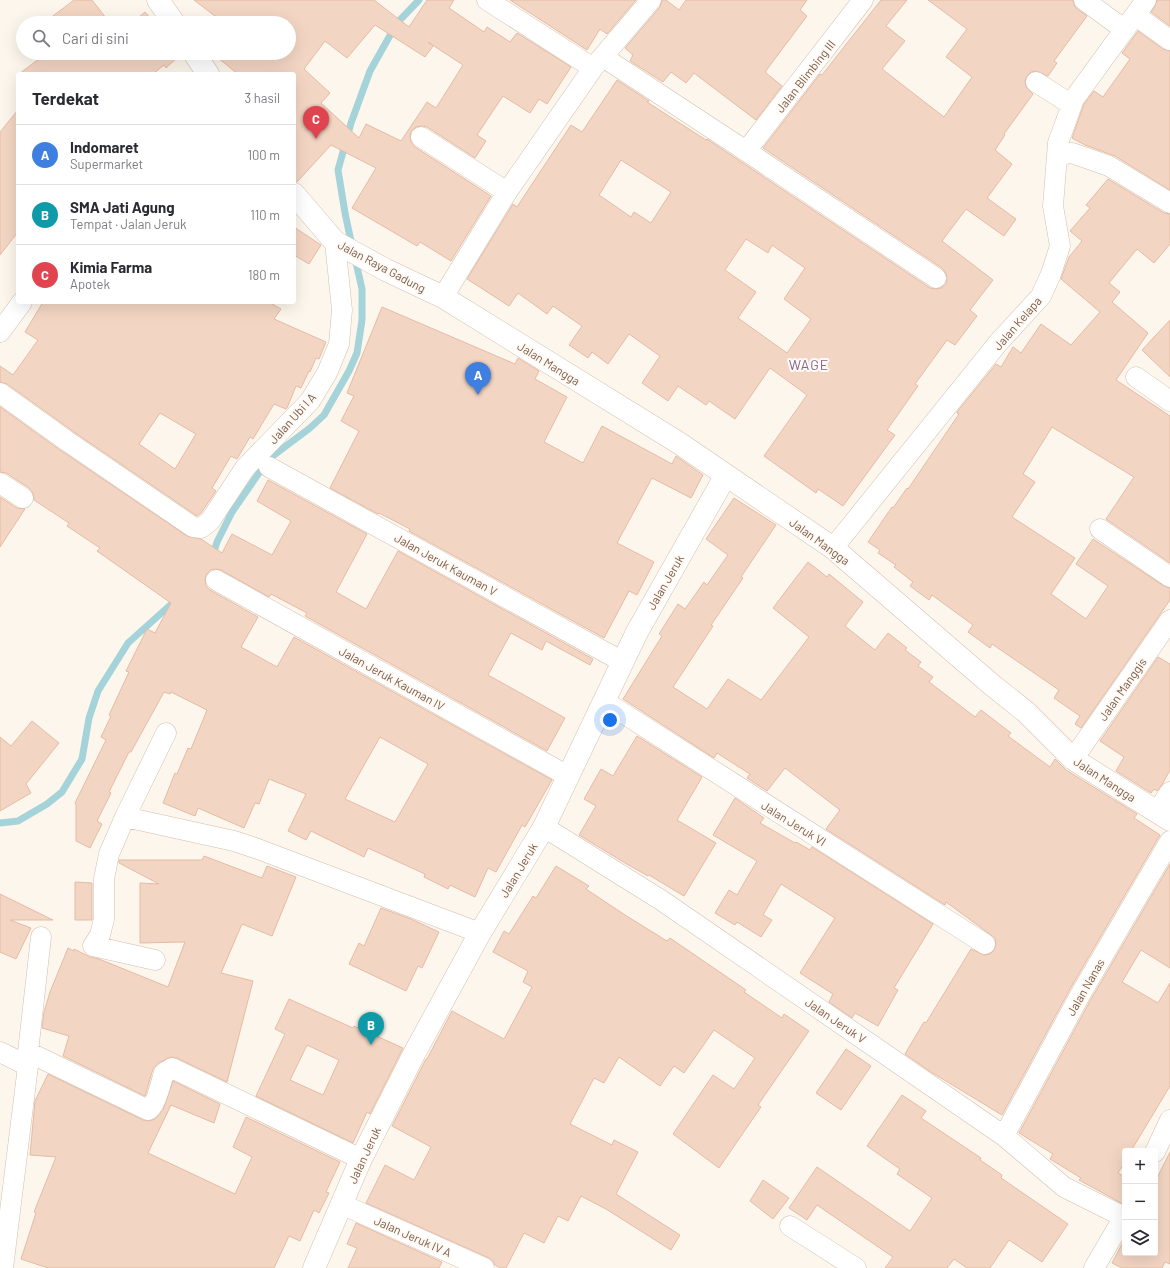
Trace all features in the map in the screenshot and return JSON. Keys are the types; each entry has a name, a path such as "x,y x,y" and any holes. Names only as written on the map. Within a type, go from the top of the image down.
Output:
{"street":[{"path":"158,0 169,16"},
{"path":"487,0 598,63 746,151 936,278"},
{"path":"443,297 507,192 598,63 651,0"},
{"name":"Jalan Blimbing III","path":"746,151 863,0"},
{"path":"1084,0 1136,15 1170,40"},
{"name":"Jalan Kelapa","path":"833,548 998,343 1041,296 1051,274 1060,246 1053,206 1058,143 1074,99 1136,15"},
{"path":"199,60 207,72"},
{"path":"1036,82 1072,105"},
{"path":"421,137 507,192"},
{"path":"1056,155 1072,153 1109,166 1170,204"},
{"name":"Jalan Raya Gadung","path":"296,196 343,247 386,270 443,297"},
{"name":"Jalan Ubi I A","path":"0,393 67,441 193,527 201,528 210,521 245,468 310,402 327,373 339,344 342,310 343,247"},
{"name":"Jalan Mangga","path":"443,297 678,443 833,548 992,685 1026,712 1073,759 1164,816"},
{"path":"0,332 21,304"},
{"path":"1136,377 1170,401"},
{"name":"Jalan Jeruk Kauman V","path":"268,467 623,662"},
{"name":"Jalan Jeruk","path":"314,1268 361,1159 415,1052 480,933 544,827 637,632 726,475"},
{"path":"0,483 23,498"},
{"path":"1100,529 1170,577"},
{"name":"Jalan Jeruk Kauman IV","path":"216,580 568,776"},
{"name":"Jalan Manggis","path":"1073,759 1170,620"},
{"name":"Jalan Jeruk VI","path":"604,701 985,944"},
{"path":"154,960 93,946 100,935 104,919 104,879 109,854 125,817 166,733"},
{"path":"1164,816 1170,792"},
{"path":"125,817 234,841 480,933"},
{"name":"Jalan Jeruk V","path":"544,827 662,900 1004,1136 1064,1187 1122,1215"},
{"name":"Jalan Nanas","path":"1004,1136 1080,995 1170,841"},
{"path":"3,1256 28,1059 41,937"},
{"path":"0,1052 28,1059 148,1110 152,1107 157,1096 164,1073 172,1068 361,1159"},
{"path":"1157,1148 1170,1120"},
{"name":"Jalan Jeruk IV A","path":"341,1204 484,1268"},
{"path":"1094,1268 1122,1219"},
{"path":"790,1226 856,1268"}],"building":[{"path":"74,0 92,0 105,16 53,16"},
{"path":"194,0 374,0 409,27 427,0 454,0 449,8 484,32 487,27 510,42 517,33 571,67 547,104 539,99 530,113 503,96 477,135 486,141 475,158 427,127 416,127 411,131 411,142 415,147 491,196 451,261 420,242 417,246 352,208 376,168 331,145 296,182 296,72 236,72 220,60 296,60 296,16 215,16","holes":["375,25 425,57 433,46 428,42 463,65 436,108 427,102 401,141 366,124 359,138 321,103 330,93 304,69 325,41 347,58"]},
{"path":"510,0 636,0 607,34 600,29 587,50"},
{"path":"662,0 666,0 679,10 686,0 807,0 800,10 807,16 765,72 782,86 756,120 694,73 686,83 671,72 663,82 630,61 633,55 625,48 660,7"},
{"path":"881,0 907,0 886,26 905,41 882,69 944,117 972,77 946,57 967,29 928,0 1073,0 1077,9 1087,16 1054,61 1057,63 1048,76 1036,71 1031,72 1027,76 1025,81 1026,87 1033,94 1004,134 1005,135 995,150 1012,164 987,198 1016,219 1004,236 966,209 942,241 993,280 970,310 977,316 955,345 947,340 915,384 918,386 887,430 895,435 843,506 818,489 816,493 764,456 807,395 770,368 735,419 709,401 706,405 678,386 668,401 642,383 660,356 629,334 608,364 592,352 588,358 569,345 582,326 553,306 547,314 518,293 509,306 467,279 513,204 517,207 571,125 582,132 617,80 649,101 647,102 706,140 707,139 930,288 941,288 946,284 947,278 946,273 942,268 763,148 820,74 822,75","holes":["621,160 671,192 651,223 634,212 631,217 599,195","746,239 768,253 772,245 805,268 784,299 811,319 787,353 738,318 756,292 725,270"]},
{"path":"1157,0 1170,0 1170,26 1151,12"},
{"path":"145,12 148,16 140,16"},
{"path":"1138,31 1163,49 1170,51 1170,190 1115,156 1085,145 1072,138 1084,104 1094,91 1103,97 1130,59 1122,53"},
{"path":"38,60 175,60 166,68 164,65 155,72 22,72"},
{"path":"16,112 16,235 0,255 0,132"},
{"path":"1108,179 1164,213 1170,214 1170,244 1154,263 1137,249 1109,283 1120,292 1112,302 1148,333 1116,380 1170,416 1170,563 1106,519 1134,477 1052,427 1023,474 1035,482 1012,517 1075,558 1051,594 1086,619 1108,586 1076,564 1093,539 1164,586 1170,588 1170,600 1081,728 1075,724 1080,716 1054,698 1059,690 992,644 990,648 968,632 973,625 932,595 929,600 910,586 913,582 894,567 896,565 878,553 880,550 868,542 892,507 893,508 907,488 908,489 959,414 957,412 996,364 1001,367 1013,347 1021,353 1041,324 1071,345 1100,312 1061,279 1069,257 1082,241 1070,231 1090,208 1086,205"},
{"path":"296,228 321,245 309,264 296,256"},
{"path":"42,304 272,304 281,309 274,319 326,342 319,359 316,358 301,388 296,386 287,408 286,409 274,404 253,439 250,437 237,459 231,456 212,488 216,491 201,513 197,516 7,384 0,382 0,366 13,375 38,340 25,332","holes":["160,413 196,434 175,469 139,444"]},
{"path":"382,307 515,364 518,358 539,371 535,379 567,397 544,442 583,463 602,426 672,464 676,456 703,475 691,498 652,478 617,543 654,562 637,595 629,591 604,638 409,531 410,529 379,513 378,514 330,488 359,431 341,421 354,396 347,393"},
{"path":"1170,320 1170,377 1142,350"},
{"path":"0,407 60,450 187,536 201,539 222,553 232,534 272,555 291,521 257,501 268,480 367,534 336,592 366,609 398,551 593,659 590,665 546,641 542,650 511,633 488,675 565,718 547,751 305,616 307,613 271,594 269,597 221,570 210,570 206,575 206,586 210,590 258,617 241,647 277,667 294,637 552,780 525,827 522,825 496,872 488,868 475,897 450,885 448,889 424,877 425,874 368,848 364,857 311,831 306,840 288,831 306,794 269,779 259,804 255,803 244,828 198,808 195,816 163,803 175,773 177,774 188,748 191,749 207,710 171,692 170,694 164,692 131,752 129,752 109,792 111,793 97,821 102,824 90,848 76,841 75,803 106,740 101,737 111,716 109,715 129,672 126,671 147,629 155,633 171,603 97,551 100,548 67,526 69,523 34,500 33,493 29,488 6,473 0,472","holes":["380,737 428,764 395,822 345,799"]},
{"path":"0,497 17,508 25,509 0,547"},
{"path":"734,498 776,525 741,577 743,578 711,625 713,626 673,687 707,709 728,679 761,700 809,637 773,608 808,562 827,577 829,574 863,602 845,626 875,650 888,633 907,648 905,650 921,662 918,666 933,677 929,682 975,717 981,710 1011,733 1008,736 1050,767 1055,759 1066,770 1137,814 1134,818 1160,835 1070,989 1002,1115 931,1072 905,1054 924,1022 926,1023 971,949 984,955 990,954 996,945 995,938 946,902 945,905 826,829 840,810 785,768 767,791 747,778 750,774 717,753 714,758 623,699 662,636 659,634 678,604 685,609 704,582 707,585 728,555 706,539"},
{"path":"1158,657 1170,664 1170,770 1157,791 1154,789 1151,793 1116,771 1124,757 1100,741"},
{"path":"32,721 59,743 26,784 31,793 0,811 0,737 11,746"},
{"path":"637,736 702,777 677,820 716,843 684,896 579,835 596,806 584,799 601,769 613,776"},
{"path":"735,798 764,818 760,823 810,850 812,847 933,924 894,988 898,990 878,1026 855,1013 852,1018 829,1002 833,994 800,973 835,918 781,884 763,915 772,920 761,937 737,922 735,925 715,913 729,890 737,895 757,861 713,835"},
{"path":"204,856 262,878 267,866 296,877 272,936 242,924 221,973 253,981 227,1082 177,1058 171,1057 158,1063 153,1069 145,1096 63,1056 69,1036 42,1028 44,1012 50,992 68,948 74,951 74,949 90,957 99,959 168,987 185,942 140,943 140,883 159,884 119,863 119,860 202,860"},
{"path":"1170,864 1170,968 1141,950 1122,982 1158,1003 1170,983 1170,1086 1133,1148 1122,1148 1122,1167 1118,1173 1122,1175 1122,1203 1079,1180 1081,1178 1050,1159 1053,1154 1019,1133 1090,1001"},
{"path":"556,866 589,886 586,889 625,915 667,941 670,938 746,990 744,992 782,1018 784,1014 809,1031 758,1105 761,1107 719,1168 673,1134 713,1075 734,1089 755,1058 714,1030 684,1073 674,1066 660,1086 619,1057 604,1083 594,1078 570,1124 612,1145 614,1140 638,1152 616,1194 680,1235 671,1250 606,1209 581,1196 568,1221 558,1216 544,1243 524,1233 506,1268 500,1268 489,1258 366,1203 385,1165 414,1180 431,1147 392,1126 452,1011 504,1039 532,987 523,982 528,971 493,952 504,931 509,934 533,896 536,898"},
{"path":"75,882 92,883 92,920 75,920"},
{"path":"0,894 53,920 10,920 31,928 16,959 0,952"},
{"path":"381,908 411,919 439,932 422,968 418,966 406,991 349,964 359,943 364,946"},
{"path":"289,999 353,1028 354,1026 403,1048 370,1114 367,1112 353,1143 256,1096 285,1034 275,1029","holes":["307,1045 339,1060 323,1095 290,1080"]},
{"path":"846,1049 871,1066 841,1110 816,1093"},
{"path":"48,1074 143,1120 149,1121 155,1119 163,1110 173,1081 220,1104 214,1123 171,1105 148,1153 235,1194 252,1157 233,1147 246,1117 340,1162 326,1192 329,1193 319,1213 314,1210 300,1241 289,1236 274,1268 48,1268 21,1259 36,1213 34,1212 56,1157 30,1155 35,1101"},
{"path":"902,1095 926,1111 921,1118 981,1158 980,1160 1002,1175 1001,1178 1068,1224 1042,1262 1009,1240 990,1268 967,1268 954,1259 947,1268 885,1268 893,1257 817,1205 807,1220 789,1208 817,1167 910,1231 932,1198 897,1174 900,1169 867,1146"},
{"path":"1170,1152 1170,1264 1165,1262 1162,1268 1122,1268 1112,1263 1122,1244 1122,1256 1158,1256 1158,1176"},
{"path":"763,1180 789,1198 773,1219 750,1201"},
{"path":"356,1223 442,1262 439,1268 348,1268 357,1248 347,1244"}],"waterway":[{"path":"352,246 338,170 351,123 370,71 397,23 419,0"},
{"path":"212,558 217,542 232,512 261,470 270,458 310,428 324,415 349,371 357,353 362,320 362,289 355,258"},
{"path":"0,823 18,821 47,804 62,792 82,759 89,718 98,691 128,643 177,599"}],"place":[{"name":"Kimia Farma","path":"316,139"},
{"name":"Indomaret","path":"478,395"},
{"name":"SMA Jati Agung","path":"371,1045"}],"district":[{"name":"WAGE","path":"809,364"}]}
